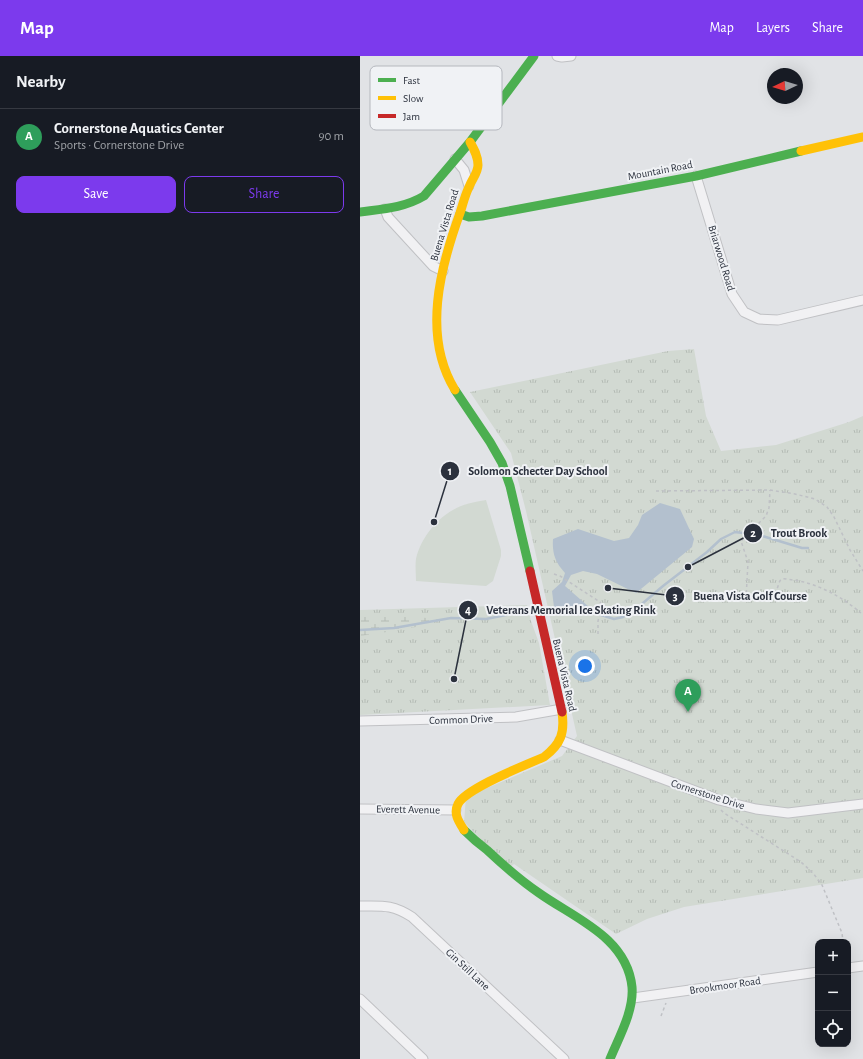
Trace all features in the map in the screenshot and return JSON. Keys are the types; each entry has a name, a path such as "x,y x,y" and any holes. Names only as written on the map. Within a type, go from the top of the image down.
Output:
{"street":[{"path":"502,98 534,56"},
{"path":"556,56 571,56"},
{"path":"360,212 405,205 418,200 429,190 470,142 478,130"},
{"name":"Mountain Road","path":"460,214 469,217 482,216 696,176 863,137"},
{"name":"Buena Vista Road","path":"470,142 475,150 478,163 476,175 469,186 451,240 443,271 439,296 438,324 441,357 450,383 488,437 504,467 510,486 562,709 563,724 560,740"},
{"name":"Buena Vista Road","path":"455,159 464,170 469,186"},
{"name":"Briarwood Road","path":"696,176 732,294 744,312 759,319 778,320 863,300"},
{"name":"Buena Vista Road","path":"385,209 388,216 423,256 433,266 443,271"},
{"name":"Common Drive","path":"360,721 516,717 562,709"},
{"path":"560,740 554,750 544,757 476,789 464,797 458,803 456,810 457,818 460,825 468,834 495,858 557,906 588,924 611,942 618,950 624,960 632,986 633,998 610,1059"},
{"name":"Cornerstone Drive","path":"560,740 719,800 756,809 788,813 863,804"},
{"name":"Everett Avenue","path":"360,808 456,810"},
{"name":"Gin Still Lane","path":"360,906 394,907 402,910 412,917 564,1059"},
{"path":"851,968 863,966"},
{"name":"Brookmoor Road","path":"633,998 815,972"},
{"path":"360,999 423,1059"}],"path":[{"path":"656,491 770,490 815,499 827,507 834,517 850,550 863,570"},
{"path":"746,599 748,562 741,541 763,520 768,512 770,490"},
{"path":"554,574 570,582 600,602 602,609 599,619 598,635"},
{"path":"764,600 769,598 771,594 776,591 782,579 802,581 829,592 848,603 861,613"},
{"path":"720,809 801,862 813,873 822,885 843,939"},
{"path":"661,1016 667,1001"}],"green space":[{"path":"694,349 706,416 721,451 776,445 849,422 863,416 863,878 684,907 647,919 616,934 514,864 509,868 464,822 466,797 562,756 577,736 526,511 511,453 470,392 668,351"},
{"path":"486,500 501,550 501,556 493,581 486,586 416,581 416,559 418,552 425,538 435,524 460,506"},
{"path":"527,605 539,643 550,705 360,715 360,610"},
{"path":"400,616 427,618 433,624 360,636 360,617"}],"water":[{"path":"660,503 680,509 694,539 692,547 636,593 597,574 583,571 571,575 565,586 597,614 575,612 554,607 552,591 562,582 565,573 555,557 553,539 578,529 614,541 629,538 638,525 642,515"}],"waterway":[{"path":"595,613 614,619 623,617 636,609 721,539 735,532 759,535 802,548 808,548"},
{"path":"360,630 394,628 451,618 486,619 521,612"}],"traffic: fast":[{"path":"502,99 534,56"},
{"path":"360,212 401,206 424,196 479,130"},
{"path":"460,214 469,217 482,216 696,176 801,151"},
{"path":"455,390 490,442 502,463 510,486 530,571"},
{"path":"464,830 525,883 597,931 610,942 620,955 628,970 632,987 632,996 631,1005 625,1024 610,1059"}],"traffic: slow":[{"path":"801,151 863,137"},
{"path":"455,390 445,369 439,347 437,325 438,302 446,256 466,193 478,168 477,156 470,142"},
{"path":"464,830 456,815 458,804 472,791 484,784 544,757 550,752 558,743 562,732 562,712"}],"traffic: jam":[{"path":"530,571 562,712"}],"place":[{"name":"Solomon Schecter Day School","path":"434,522"},
{"name":"Trout Brook","path":"688,567"},
{"name":"Buena Vista Golf Course","path":"608,588"},
{"name":"Veterans Memorial Ice Skating Rink","path":"454,679"},
{"name":"Cornerstone Aquatics Center","path":"688,712"}]}
